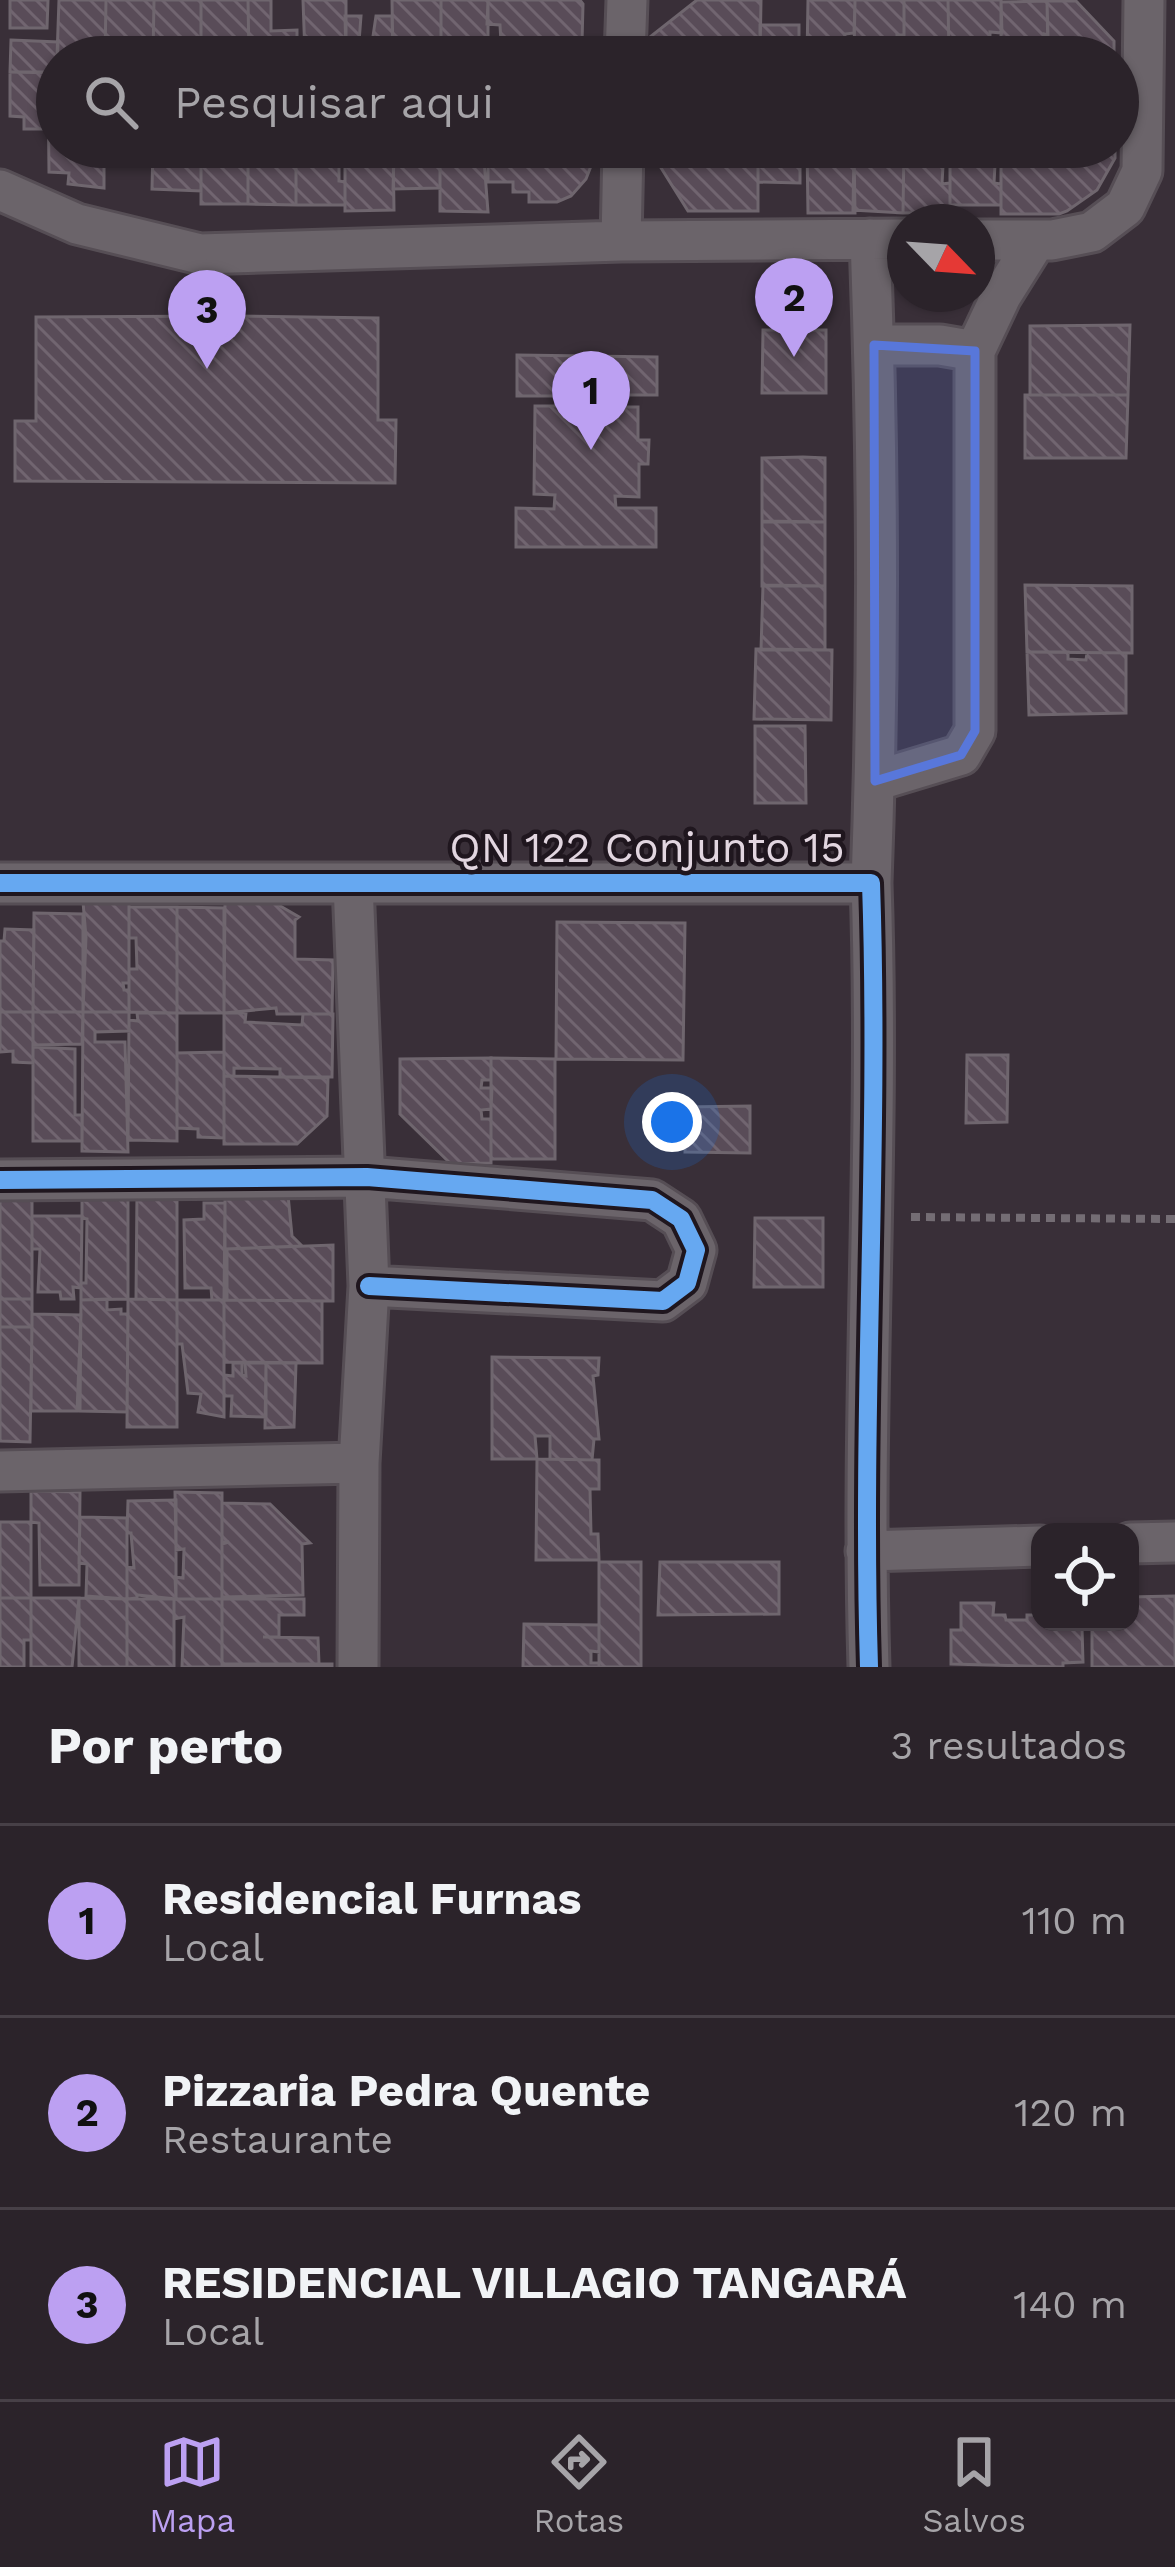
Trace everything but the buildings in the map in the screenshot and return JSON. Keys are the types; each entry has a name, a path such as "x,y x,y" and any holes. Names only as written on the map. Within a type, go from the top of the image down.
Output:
{"street":[{"path":"626,36 627,0"},
{"path":"995,240 1092,232 1125,207 1159,118 1144,0"},
{"path":"621,242 623,168"},
{"path":"0,190 77,224 200,254 887,239"},
{"path":"875,781 961,755 975,731 975,351 1000,296 1036,240"},
{"path":"871,883 874,346 887,247"},
{"path":"874,346 940,344 975,351"},
{"name":"QN 122 Conjunto 15","path":"0,883 871,883 874,1216 866,1551 869,1667"},
{"path":"353,883 369,1286 359,1463 358,1667"},
{"path":"0,1180 367,1177 652,1200 681,1219 696,1250 687,1283 663,1301 369,1286"},
{"path":"0,1471 359,1463"},
{"path":"1139,1543 1175,1542"},
{"path":"866,1551 1031,1546"}],"path":[{"path":"874,1216 1175,1219"}],"highlighted area":[{"path":"874,345 975,351 975,731 961,755 875,781"}],"cycle path":[{"path":"0,883 871,883 869,1667"},
{"path":"0,1180 367,1177 652,1200 681,1219 696,1250 687,1283 663,1301 369,1286"}],"place":[{"name":"Pizzaria Pedra Quente","path":"794,357"},
{"name":"RESIDENCIAL VILLAGIO TANGARÁ","path":"207,369"},
{"name":"Residencial Furnas","path":"591,450"}]}
